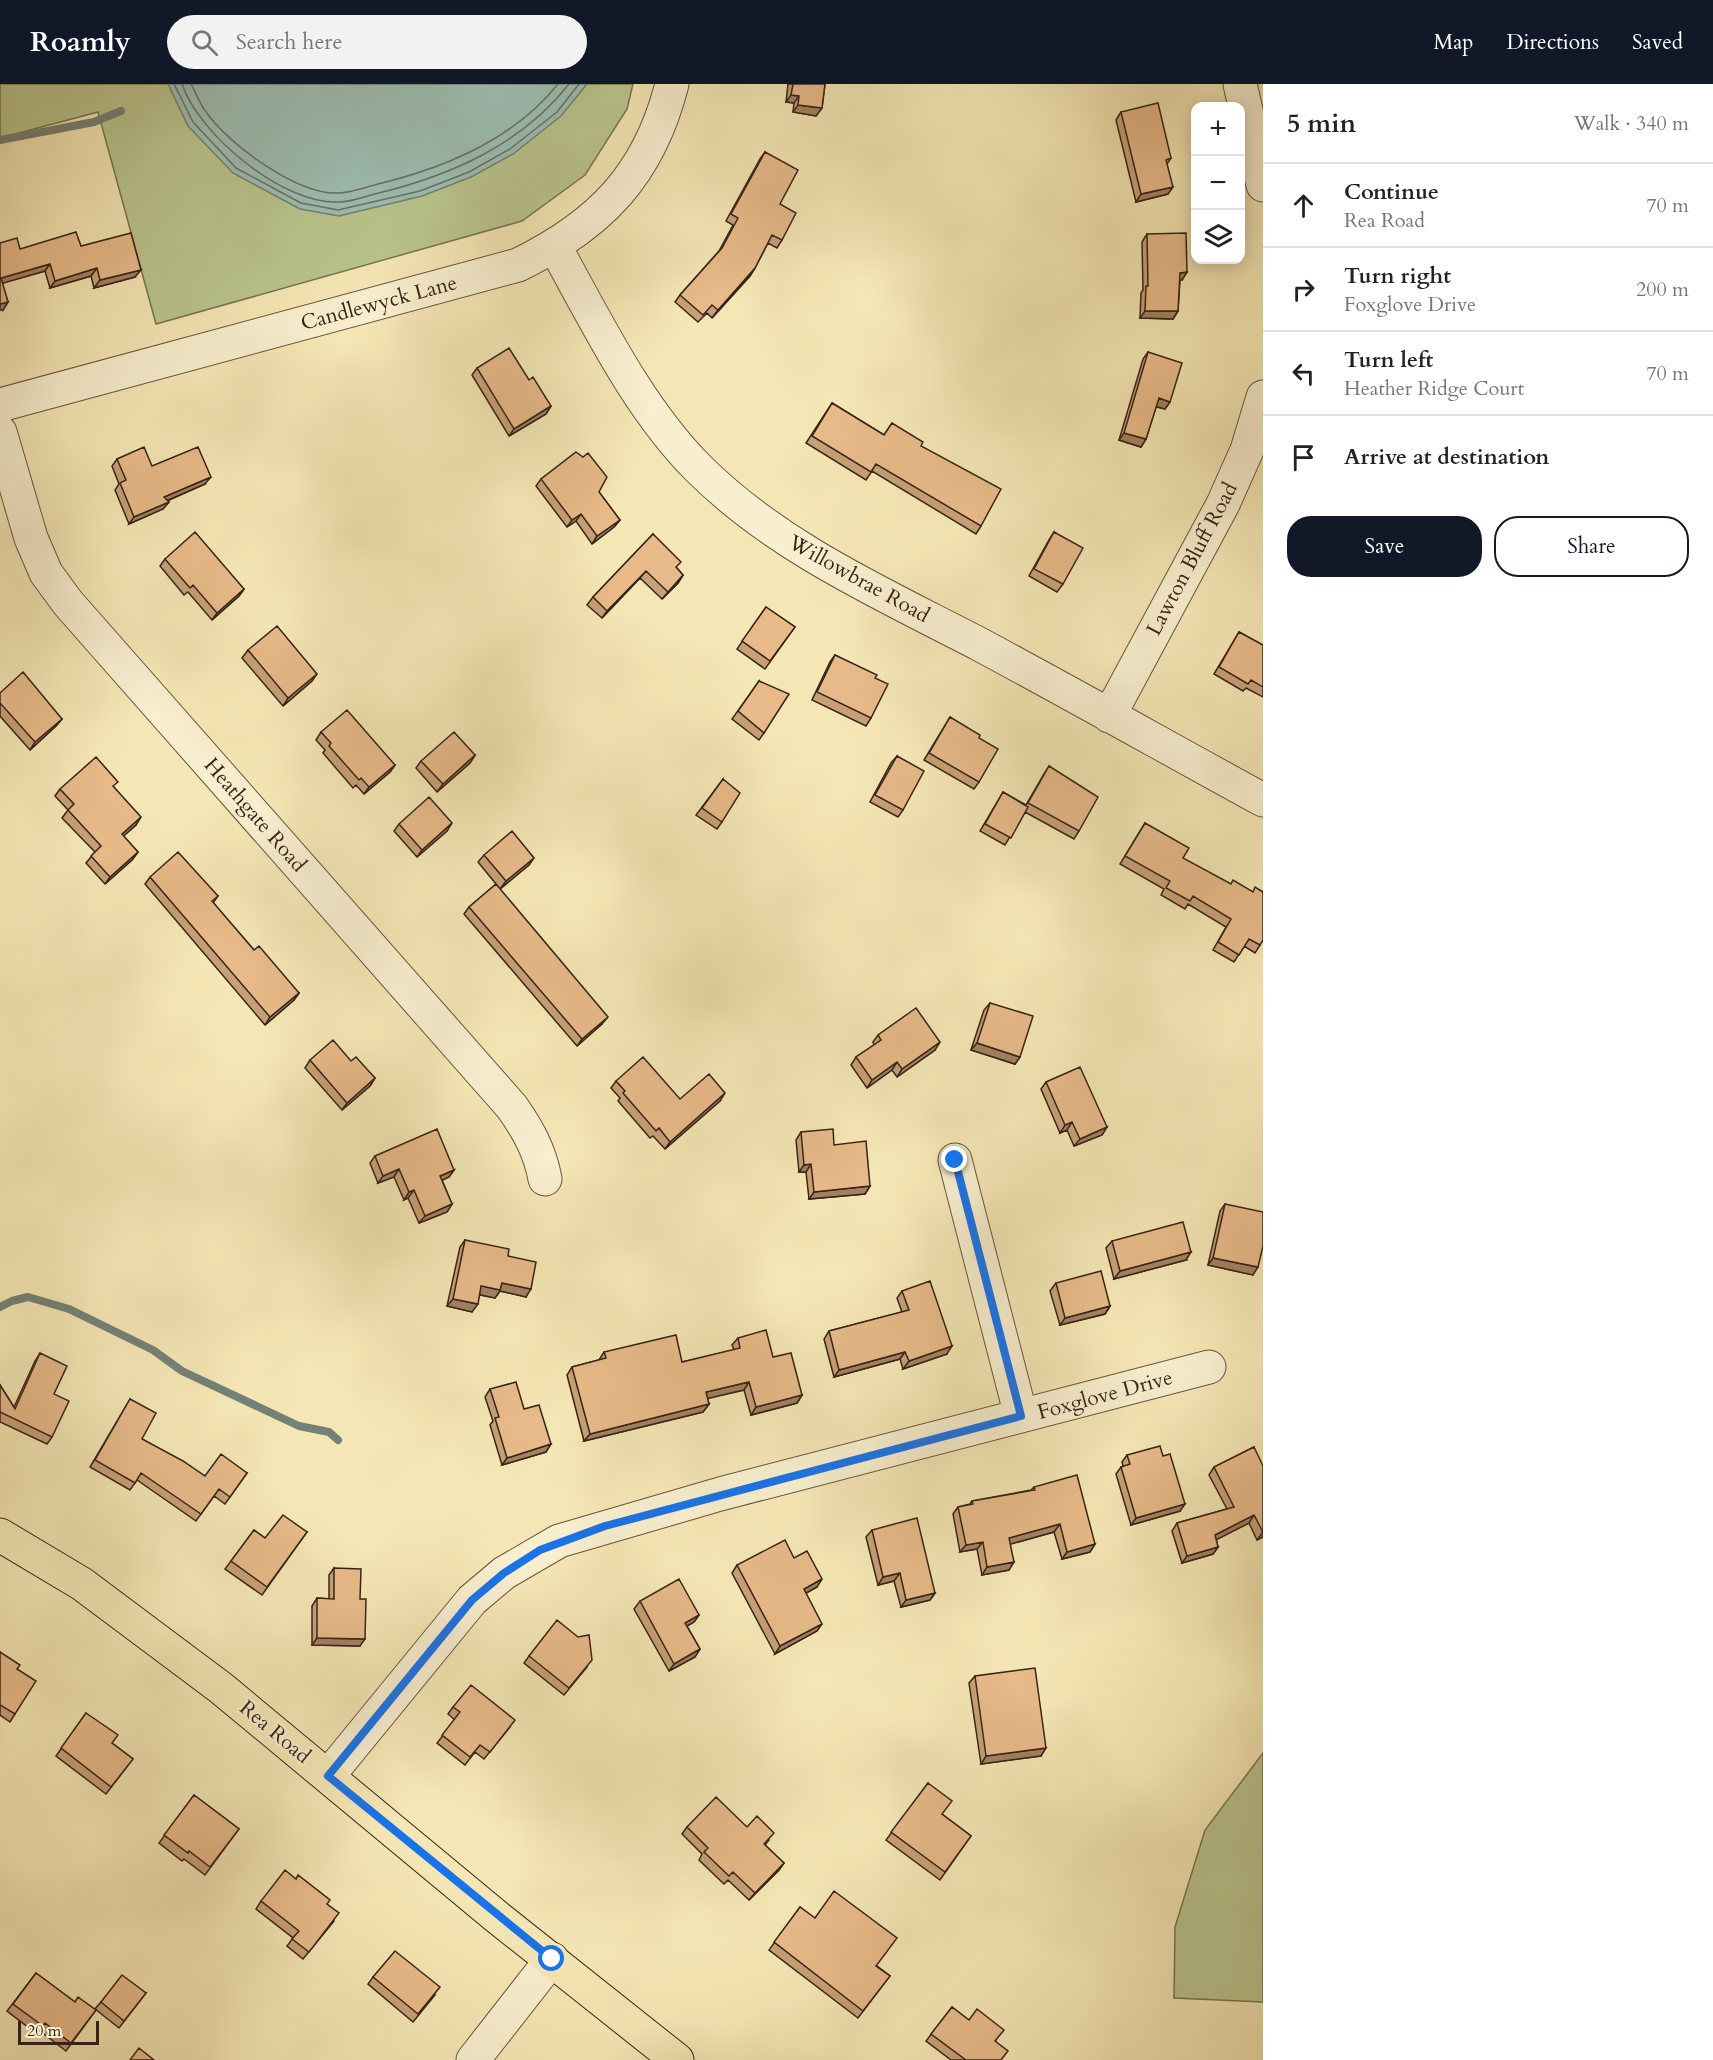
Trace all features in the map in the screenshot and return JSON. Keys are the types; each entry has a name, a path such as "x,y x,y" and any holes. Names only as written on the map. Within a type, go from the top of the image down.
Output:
{"main road":[{"name":"Rea Road","path":"0,1535 82,1584 221,1688 677,2060"}],"street":[{"name":"Candlewyck Lane","path":"0,405 518,265 555,247 608,205 635,171 665,110 672,84"},
{"path":"1240,84 1256,117 1263,185"},
{"name":"Willowbrae Road","path":"555,247 601,330 659,423 697,467 743,509 822,561 1263,800"},
{"name":"Lawton Bluff Road","path":"1109,716 1223,504 1247,450 1263,397"},
{"name":"Heathgate Road","path":"0,432 31,538 46,573 68,603 512,1107 530,1133 543,1163 545,1179"},
{"path":"955,1160 1021,1416"},
{"name":"Foxglove Drive","path":"328,1776 472,1600 504,1573 540,1550 605,1526 1209,1367"},
{"path":"473,2060 552,1959"}],"green space":[{"path":"0,84 633,84 627,109 585,175 522,221 156,324 98,112 0,138"},
{"path":"1263,1753 1263,2002 1174,1998 1175,1927 1205,1830"}],"water":[{"path":"168,84 587,84 561,116 513,154 471,177 422,196 339,216 300,209 233,173 188,126"}],"building":[{"path":"793,84 825,84 822,108 798,105 799,96 791,95"},
{"path":"1158,103 1171,158 1166,160 1173,187 1141,194 1121,112"},
{"path":"765,152 798,170 780,204 796,213 782,240 772,235 755,268 718,310 712,305 703,315 680,295 722,248 738,218 731,214"},
{"path":"76,232 81,246 131,233 141,270 100,280 97,268 55,281 50,264 1,278 8,302 0,304 0,243 17,238 20,249"},
{"path":"1186,233 1187,272 1180,273 1178,311 1145,311 1146,286 1148,286 1147,234"},
{"path":"509,348 529,380 533,377 551,406 514,429 477,368"},
{"path":"1148,352 1182,363 1170,402 1159,398 1146,439 1124,433"},
{"path":"832,403 884,435 892,423 923,442 921,446 1001,489 981,526 876,464 871,472 812,436"},
{"path":"144,447 152,466 198,447 211,477 164,497 169,502 134,517 120,483 126,480 117,459"},
{"path":"576,452 583,457 588,453 607,477 599,492 620,520 597,536 581,514 572,520 541,479"},
{"path":"195,532 244,589 217,613 193,585 190,588 165,559"},
{"path":"1054,532 1083,548 1063,584 1034,569"},
{"path":"653,534 681,562 676,567 683,575 668,592 646,571 607,611 593,597"},
{"path":"766,607 795,627 770,661 742,641"},
{"path":"277,626 317,674 288,698 248,650"},
{"path":"1239,632 1263,645 1263,687 1251,680 1248,684 1219,667"},
{"path":"835,655 877,675 875,678 888,684 871,718 817,692"},
{"path":"23,672 62,719 35,742 0,703 0,693"},
{"path":"759,681 789,694 764,733 738,711"},
{"path":"347,710 395,765 369,787 361,778 359,780 329,746 331,743 321,732"},
{"path":"950,717 998,749 979,782 929,753"},
{"path":"454,732 475,755 443,784 421,761"},
{"path":"897,756 924,771 903,810 875,795"},
{"path":"96,757 118,782 113,786 141,817 122,834 138,852 110,877 91,856 101,846 68,810 74,804 60,789"},
{"path":"1049,766 1098,797 1079,831 1028,803"},
{"path":"723,779 740,793 722,822 702,808"},
{"path":"1003,792 1028,807 1011,838 985,824"},
{"path":"429,797 452,823 422,850 399,824"},
{"path":"1145,823 1189,848 1183,858 1231,884 1233,880 1253,892 1255,887 1263,892 1263,940 1260,945 1249,939 1239,955 1218,942 1231,919 1193,896 1190,901 1166,888 1170,881 1125,856"},
{"path":"512,831 534,858 506,881 484,855"},
{"path":"178,852 218,896 212,901 254,950 259,946 299,993 270,1017 150,877"},
{"path":"496,884 608,1017 582,1039 469,907"},
{"path":"990,1003 1033,1016 1020,1057 977,1043"},
{"path":"916,1008 940,1042 902,1069 897,1062 872,1080 856,1057 881,1040 878,1035"},
{"path":"333,1040 351,1061 356,1057 375,1078 347,1103 310,1060"},
{"path":"643,1057 680,1099 709,1074 725,1093 670,1142 659,1128 656,1131 623,1093 625,1091 616,1081"},
{"path":"1080,1067 1107,1127 1080,1139 1072,1122 1065,1125 1046,1082"},
{"path":"437,1129 454,1170 440,1176 452,1204 425,1216 414,1190 409,1192 399,1169 383,1176 375,1156"},
{"path":"833,1129 834,1145 866,1141 870,1186 814,1192 811,1164 804,1165 801,1132"},
{"path":"1225,1204 1263,1212 1263,1246 1258,1267 1213,1258"},
{"path":"1183,1222 1191,1252 1120,1271 1112,1241"},
{"path":"465,1240 509,1249 508,1256 536,1262 531,1289 502,1283 500,1290 481,1286 478,1304 453,1299"},
{"path":"1101,1271 1110,1306 1065,1318 1056,1283"},
{"path":"930,1281 952,1346 909,1361 905,1352 839,1370 829,1331 909,1310 902,1291"},
{"path":"766,1330 773,1357 791,1353 802,1395 756,1407 749,1382 706,1392 709,1404 590,1434 572,1367 606,1358 604,1352 676,1335 682,1362 740,1348 738,1338"},
{"path":"40,1353 67,1366 54,1394 69,1401 52,1437 0,1412 0,1385 15,1409"},
{"path":"516,1382 524,1409 539,1405 551,1444 507,1458 495,1418 499,1417 490,1389"},
{"path":"130,1399 156,1413 142,1439 205,1476 221,1454 247,1473 230,1497 219,1489 201,1514 141,1473 135,1483 95,1460"},
{"path":"1160,1446 1163,1456 1170,1454 1185,1504 1136,1518 1121,1467 1130,1464 1127,1455"},
{"path":"1254,1447 1263,1466 1263,1532 1254,1515 1215,1535 1218,1547 1187,1556 1177,1523 1234,1507 1214,1467"},
{"path":"1077,1475 1095,1544 1067,1552 1060,1524 1009,1538 1014,1562 987,1567 983,1542 966,1545 958,1507 973,1504 972,1501 1035,1490 1034,1487"},
{"path":"283,1515 307,1532 267,1587 231,1561 254,1530 265,1538"},
{"path":"917,1518 935,1593 906,1600 900,1573 883,1577 872,1530"},
{"path":"785,1540 794,1558 807,1551 822,1579 804,1589 822,1624 780,1646 737,1565"},
{"path":"334,1568 361,1569 360,1599 366,1599 365,1639 317,1638 317,1598 334,1599"},
{"path":"679,1579 699,1615 685,1623 700,1649 674,1664 640,1601"},
{"path":"557,1620 578,1637 589,1635 592,1660 569,1688 529,1656"},
{"path":"0,1652 20,1665 17,1669 36,1681 15,1714 0,1705"},
{"path":"1035,1668 1046,1748 986,1756 975,1676"},
{"path":"471,1685 515,1720 490,1752 480,1745 470,1757 442,1735 460,1712 453,1707"},
{"path":"86,1713 118,1735 112,1743 133,1759 111,1787 61,1748"},
{"path":"928,1783 952,1801 942,1814 971,1836 945,1872 891,1832"},
{"path":"194,1795 239,1829 210,1867 164,1835"},
{"path":"716,1797 747,1827 757,1816 774,1833 764,1844 784,1863 755,1893 733,1872 729,1876 704,1852 708,1848 687,1827"},
{"path":"285,1870 296,1879 298,1875 330,1900 327,1904 339,1913 309,1952 292,1939 299,1931 261,1901"},
{"path":"834,1891 897,1938 876,1966 890,1976 863,2011 774,1942 800,1907 815,1918"},
{"path":"395,1951 440,1987 418,2014 373,1977"},
{"path":"36,1973 75,2002 78,1997 96,2010 71,2043 45,2023 43,2026 13,2004"},
{"path":"122,1975 146,1993 124,2021 101,2002"},
{"path":"952,2007 969,2020 977,2009 1004,2030 995,2041 1008,2051 1001,2060 966,2060 931,2034"},
{"path":"139,2048 154,2060 130,2060"}],"waterway":[{"path":"0,140 94,122 121,111"},
{"path":"0,1307 28,1297 69,1309 153,1350 182,1371 299,1426 329,1432 338,1440"}],"route":[{"path":"552,1959 497,1917 328,1776 472,1600 504,1573 540,1550 559,1541 605,1526 1021,1416 955,1160"}]}
